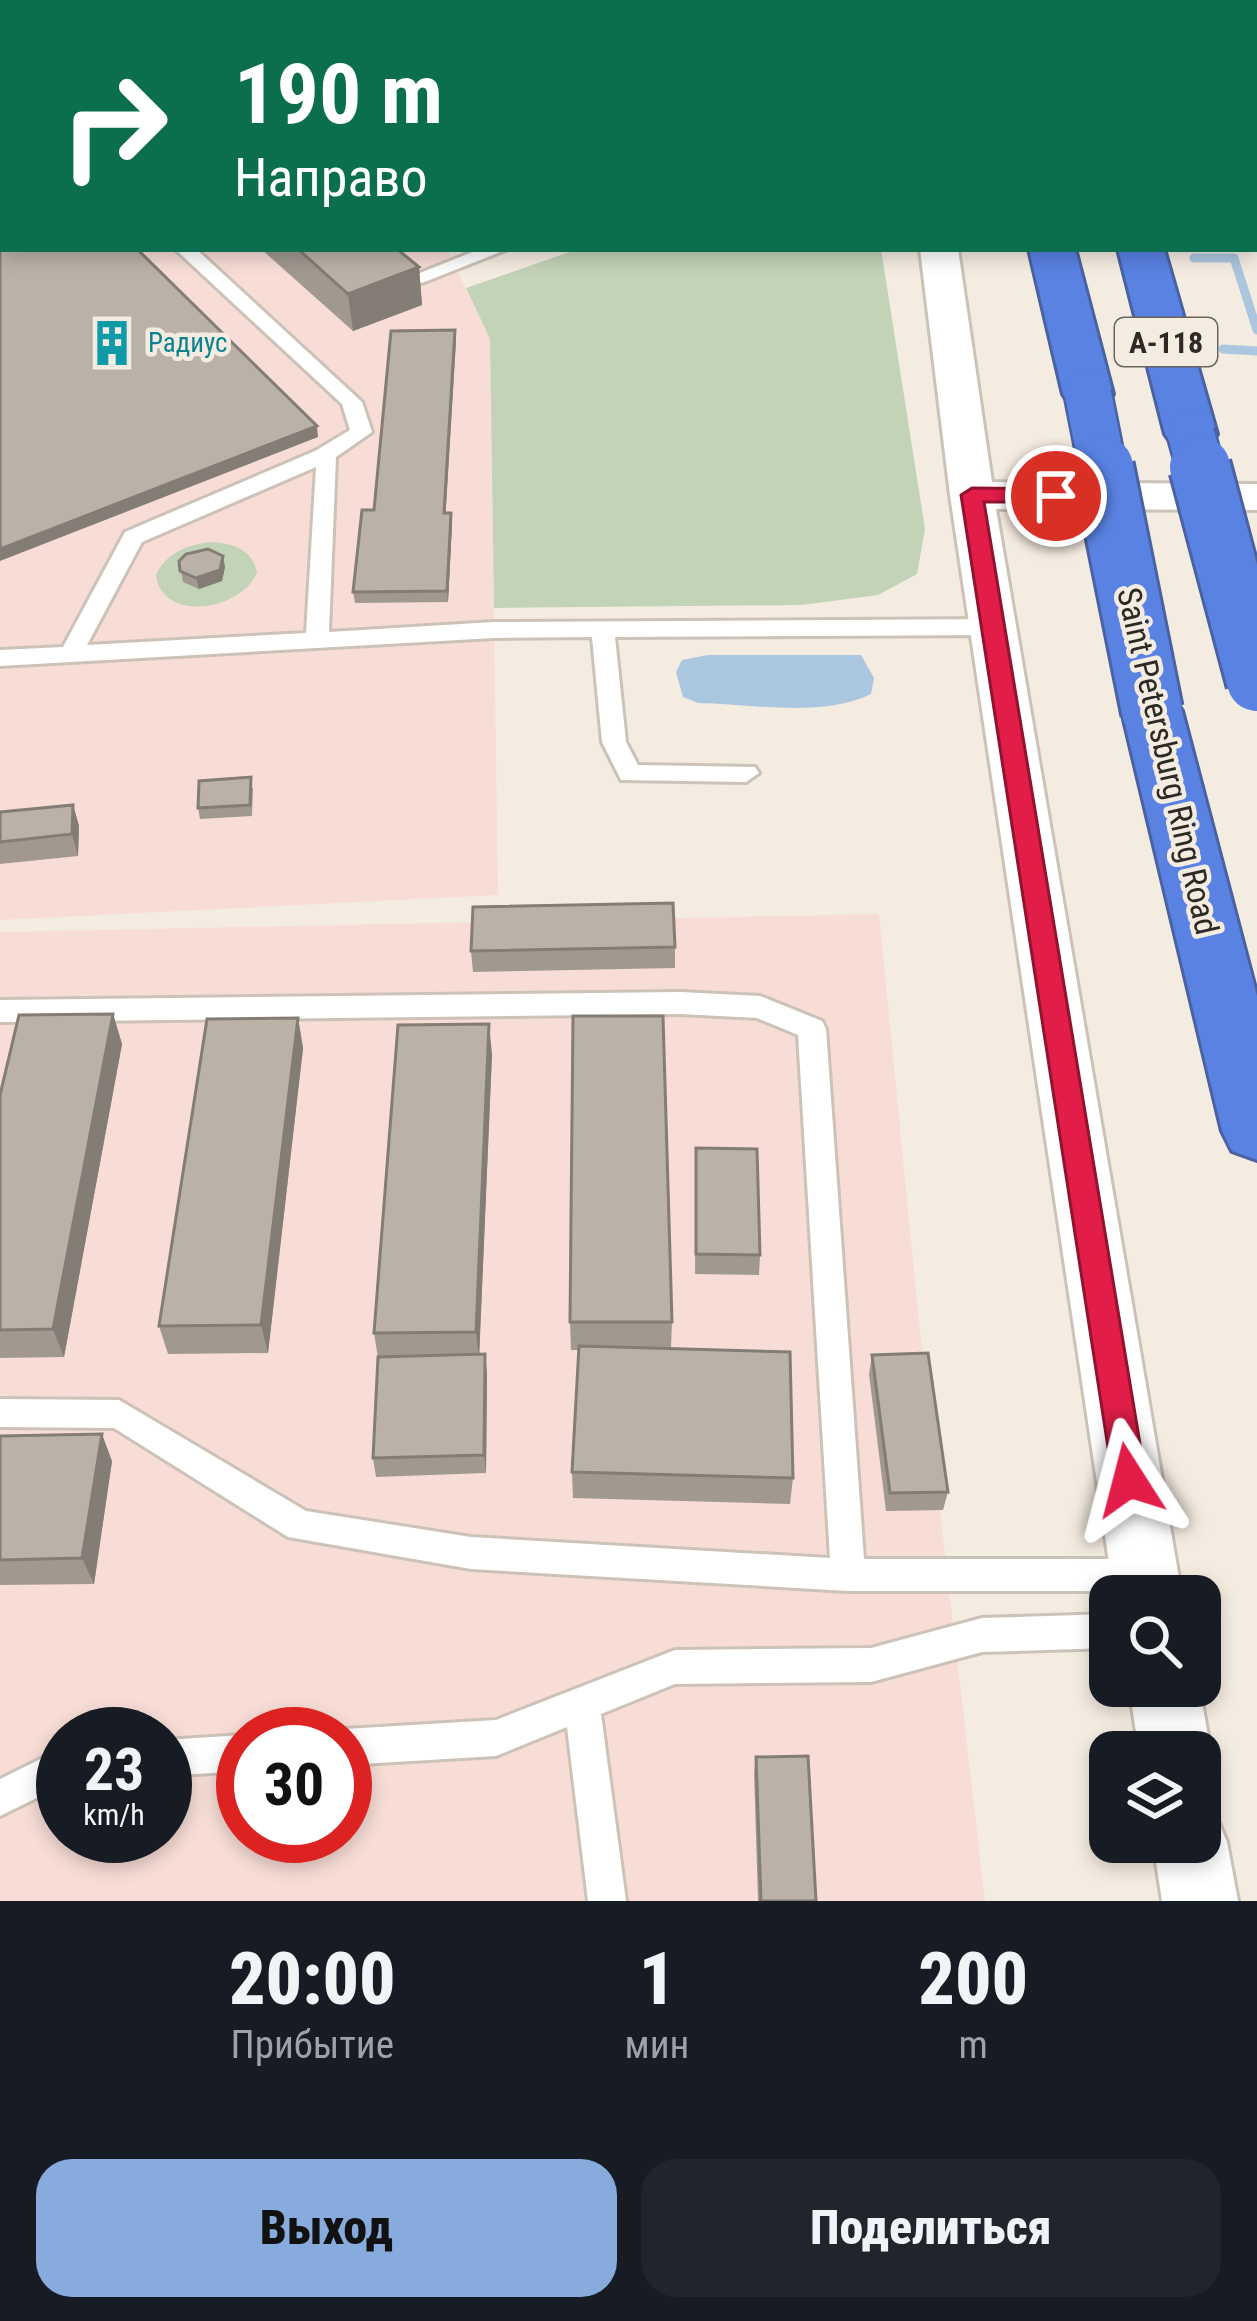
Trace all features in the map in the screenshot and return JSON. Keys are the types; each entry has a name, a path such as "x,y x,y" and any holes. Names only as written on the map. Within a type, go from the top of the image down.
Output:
{"highway":[{"name":"Saint Petersburg Ring Road","path":"1053,252 1088,394 1152,711 1257,1131"},
{"name":"А-118","path":"1143,252 1257,682"}],"street":[{"path":"939,252 972,495 1144,1575"},
{"path":"972,495 1257,497"},
{"path":"1194,1863 1200,1901"}],"lane":[{"path":"70,653 134,537 323,456 361,432 352,402 187,252"},
{"path":"416,279 490,252"},
{"path":"317,638 327,460 323,456"},
{"path":"0,658 494,630 995,627"},
{"path":"603,630 614,742 630,774 746,773"},
{"path":"0,1011 681,1003 760,1007 812,1029 848,1575"},
{"path":"0,1413 119,1414 300,1526 471,1553 1089,1584"},
{"path":"372,1745 496,1738 676,1666 871,1665 982,1635 1089,1632"},
{"path":"582,1704 607,1901"},
{"path":"0,1798 36,1780"}],"shaded area":[{"path":"0,252 448,252 490,339 498,895 0,920"},
{"path":"879,914 924,1372 985,1901 0,1901 0,932"}],"green space":[{"path":"569,252 881,252 925,529 917,574 878,595 802,605 494,608 490,339 466,288"},
{"path":"211,542 233,546 251,558 257,572 249,585 220,603 187,606 172,601 161,590 156,575 161,567 179,551"}],"water":[{"path":"708,655 861,655 874,678 871,694 809,708 698,703 683,697 676,672 682,660"}],"building":[{"name":"Радиус","path":"0,252 140,252 317,426 0,549"},
{"path":"301,252 401,252 419,267 348,294"},
{"path":"455,330 444,513 451,513 447,591 353,592 362,510 374,510 391,331"},
{"path":"208,549 223,556 220,570 196,578 180,571 179,561 186,554"},
{"path":"251,777 250,805 198,808 199,781"},
{"path":"73,805 72,834 0,842 0,812"},
{"path":"673,903 675,947 471,951 473,907"},
{"path":"113,1014 53,1329 0,1330 0,1095 19,1015"},
{"path":"573,1016 663,1016 672,1322 570,1322"},
{"path":"298,1018 261,1325 159,1326 207,1019"},
{"path":"489,1024 476,1332 374,1333 398,1025"},
{"path":"696,1148 757,1149 760,1255 696,1254"},
{"path":"579,1346 790,1352 793,1478 572,1472"},
{"path":"928,1353 948,1492 890,1493 872,1355"},
{"path":"485,1354 484,1455 373,1458 378,1357"},
{"path":"102,1434 82,1558 0,1560 0,1436"},
{"path":"808,1756 816,1901 761,1901 756,1757"}],"waterway":[{"path":"1194,258 1234,258 1257,330"},
{"path":"1223,349 1257,351"}],"place":[{"name":"Радиус","path":"112,343"}],"route":[{"path":"1056,496 972,495 1129,1480"}]}
